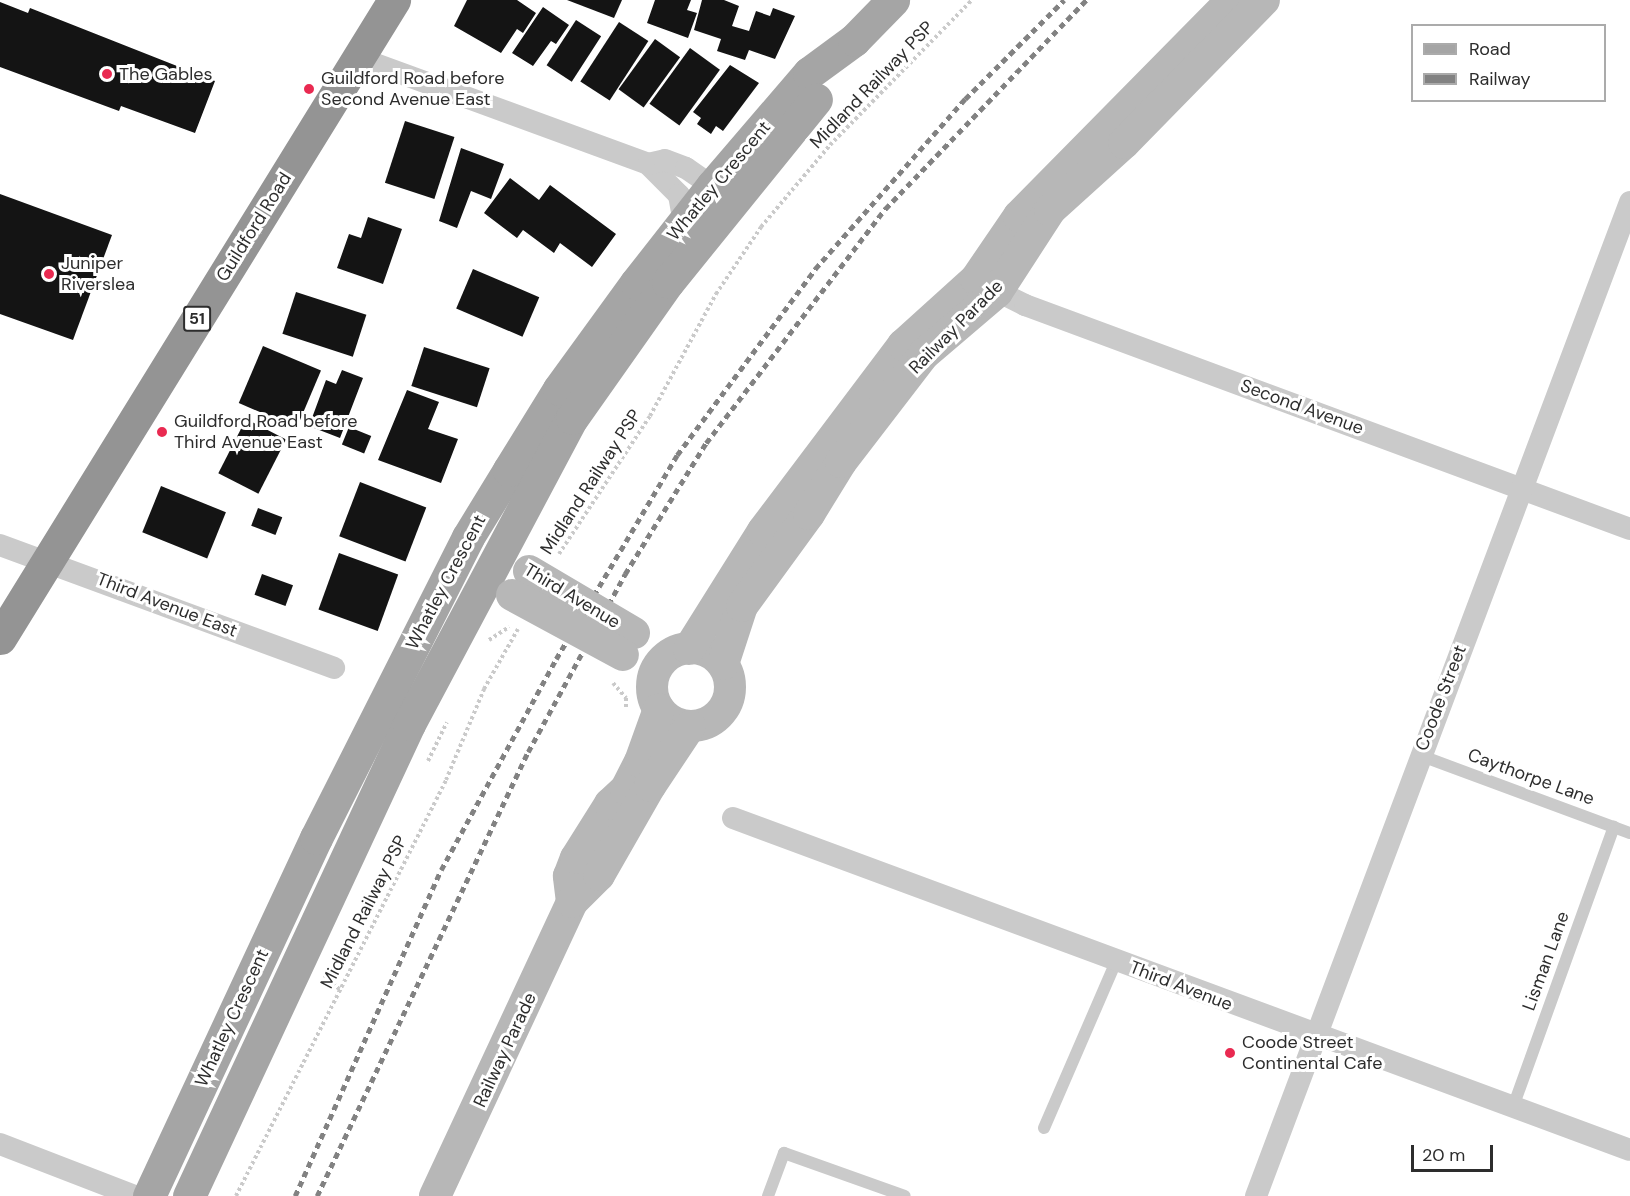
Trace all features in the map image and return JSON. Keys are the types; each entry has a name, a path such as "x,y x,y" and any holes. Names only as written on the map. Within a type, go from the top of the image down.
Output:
{"highway":[{"name":"Guildford Road","path":"0,638 394,0"}],"main road":[{"name":"Whatley Crescent","path":"189,1196 409,724 491,566 572,418 717,200 809,73 854,40 893,0"},
{"name":"Whatley Crescent","path":"149,1196 316,838 461,550 560,389 684,222 717,200"}],"street":[{"name":"Railway Parade","path":"684,650 823,446 903,345 987,286 1019,216 1232,0"},
{"name":"Railway Parade","path":"723,664 742,606 809,514 841,462 923,355 987,286 1050,210 1124,143 1264,0"},
{"path":"359,58 648,164 679,195 684,222"},
{"path":"648,164 665,160 686,168 717,200"},
{"name":"Coode Street","path":"1256,1196 1419,755 1523,489 1630,201"},
{"name":"Second Avenue","path":"987,286 1630,529"},
{"name":"Third Avenue East","path":"0,545 334,668"},
{"name":"Third Avenue","path":"461,550 491,566 532,576 628,644 654,677"},
{"name":"Third Avenue","path":"628,644 684,650"},
{"path":"684,650 708,653 723,664 728,675 728,700 713,719 690,726 678,724 659,709 652,688 654,677 667,657 684,650"},
{"name":"Railway Parade","path":"572,902 569,876 576,858 640,762 659,709"},
{"name":"Railway Parade","path":"435,1196 572,902 599,876 650,786 690,726"},
{"name":"Third Avenue","path":"733,818 1314,1036 1630,1150"},
{"path":"0,1144 135,1196"}],"lane":[{"name":"Caythorpe Lane","path":"1419,755 1630,833"},
{"name":"Lisman Lane","path":"1513,1107 1614,827"},
{"path":"1044,1128 1116,962"},
{"path":"768,1196 784,1153 905,1196"}],"path":[{"name":"Midland Railway PSP","path":"532,576 650,416 716,294 761,227 830,145 972,0"},
{"name":"Midland Railway PSP","path":"236,1196 446,780 484,689 519,626"}],"building":[{"path":"467,0 517,0 536,13 523,33 517,29 501,53 454,26"},
{"path":"567,0 622,0 614,18"},
{"path":"655,0 691,0 687,10 697,13 688,38 647,23"},
{"path":"702,0 724,0 739,6 732,26 749,31 756,11 770,16 773,8 795,16 775,59 749,50 745,60 717,51 721,39 694,30"},
{"name":"The Gables","path":"0,2 28,13 30,8 215,81 195,133 121,106 119,111 0,67"},
{"path":"543,7 569,25 556,44 551,41 533,66 512,53"},
{"path":"576,20 601,36 572,82 547,65"},
{"path":"619,22 648,41 610,101 580,82"},
{"path":"655,39 680,57 644,107 619,89"},
{"path":"690,48 720,70 679,126 649,104"},
{"path":"730,65 759,83 723,131 716,126 711,134 697,124 701,118 693,112"},
{"path":"405,121 454,137 434,199 385,183"},
{"path":"461,148 504,164 491,199 471,191 457,228 439,221"},
{"path":"510,178 539,200 550,185 616,234 592,267 560,243 554,253 523,230 517,238 484,213"},
{"name":"Juniper Riverslea","path":"0,194 112,235 73,340 0,314"},
{"path":"368,217 402,229 383,284 337,268 349,234 361,238"},
{"path":"473,269 539,297 522,337 456,309"},
{"path":"296,292 366,315 353,357 282,334"},
{"path":"263,346 321,371 297,428 239,403"},
{"path":"424,347 490,368 477,407 411,386"},
{"path":"342,370 363,378 340,438 309,426 326,380 336,384"},
{"path":"407,390 439,402 428,429 458,439 441,483 378,460"},
{"path":"246,419 286,439 258,494 218,473"},
{"path":"349,427 371,436 364,454 342,445"},
{"path":"360,482 426,507 405,562 339,536"},
{"path":"161,486 226,512 207,559 142,532"},
{"path":"258,508 282,517 275,535 251,526"},
{"path":"339,553 398,575 378,631 318,609"},
{"path":"262,574 293,585 285,606 254,595"}],"railway":[{"path":"295,1196 441,870 556,659 677,455 815,269 965,99 1064,0"},
{"path":"317,1196 528,752 625,574 706,443 885,209 1086,0"}],"place":[{"name":"The Gables","path":"107,74"},
{"name":"Guildford Road before Second Avenue East","path":"309,89"},
{"name":"Juniper Riverslea","path":"49,274"},
{"name":"Guildford Road before Third Avenue East","path":"162,432"},
{"name":"Coode Street Continental Cafe","path":"1230,1053"}]}
